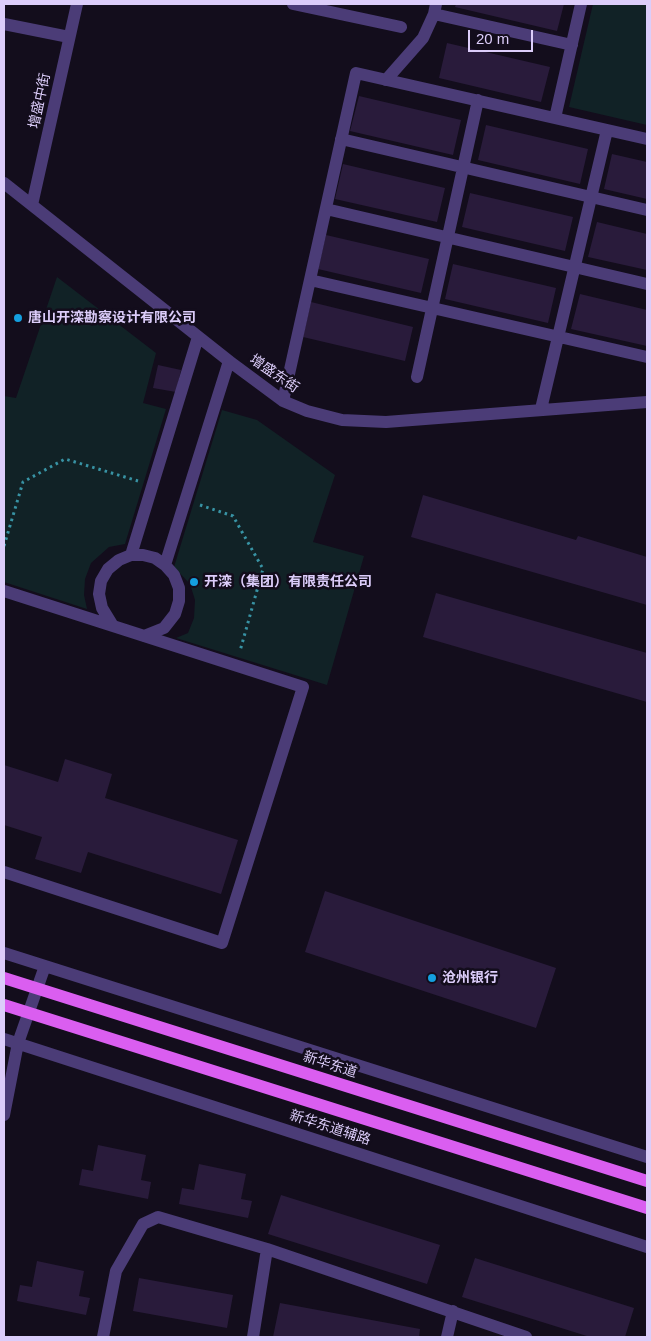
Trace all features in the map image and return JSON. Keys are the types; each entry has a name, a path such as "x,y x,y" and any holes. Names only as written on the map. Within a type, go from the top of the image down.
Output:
{"main road":[{"name":"新华东道","path":"4,978 647,1181"},
{"path":"4,1005 647,1208"}],"street":[{"name":"增盛中街","path":"32,205 77,4"},
{"path":"293,4 401,27"},
{"path":"555,118 581,4"},
{"path":"386,80 423,38 435,9 572,45"},
{"path":"4,24 69,37"},
{"path":"283,401 356,73 647,139"},
{"path":"417,377 478,100"},
{"path":"541,409 607,130"},
{"path":"341,139 647,210"},
{"name":"增盛东街","path":"4,183 229,361 283,401 307,411 342,420 386,422 647,402"},
{"path":"326,209 647,284"},
{"path":"310,280 647,357"},
{"path":"132,556 198,337"},
{"path":"165,565 229,361"},
{"path":"113,626 102,608 99,594 101,581 108,569 119,560 132,556 143,555 155,558 174,575 179,588 179,601 175,614 164,628 144,636"},
{"path":"4,591 303,687 222,943 4,872"},
{"path":"4,953 647,1157"},
{"path":"4,1115 18,1043 45,966"},
{"name":"新华东道辅路","path":"4,1039 647,1247"},
{"path":"103,1337 116,1271 143,1224 158,1217 267,1249 526,1337"},
{"path":"253,1337 267,1249"},
{"path":"447,1337 453,1312"}],"path":[{"path":"4,546 23,482 65,459 153,485"},
{"path":"186,500 233,516 263,569 238,659"}],"shaded area":[{"path":"593,4 647,4 647,125 569,107"},
{"path":"57,277 156,353 143,403 166,409 125,544 109,547 91,563 85,579 84,595 87,609 4,582 4,396 16,398"},
{"path":"222,410 257,420 335,475 313,542 364,556 327,685 176,638 188,633 194,618 195,600 190,584 174,567"}],"building":[{"path":"456,4 564,4 557,31 455,7"},
{"path":"447,43 550,67 541,102 439,78"},
{"path":"359,96 461,120 453,155 350,131"},
{"path":"486,125 588,149 580,184 478,160"},
{"path":"612,154 647,162 647,199 604,189"},
{"path":"343,164 445,188 437,222 335,199"},
{"path":"470,193 573,217 565,251 462,227"},
{"path":"597,222 647,234 647,270 588,257"},
{"path":"326,235 429,259 421,293 318,269"},
{"path":"453,264 556,288 548,323 445,299"},
{"path":"580,294 647,310 647,346 571,329"},
{"path":"311,302 413,327 405,361 303,337"},
{"path":"158,365 181,370 176,392 153,388"},
{"path":"423,495 576,540 578,536 647,557 647,605 411,537"},
{"path":"436,593 647,653 647,702 423,637"},
{"path":"65,759 112,774 105,798 238,840 221,894 88,852 81,873 35,859 42,837 4,825 4,765 58,782"},
{"path":"325,891 556,968 536,1028 305,952"},
{"path":"98,1145 146,1155 141,1180 151,1182 148,1199 79,1185 82,1169 93,1171"},
{"path":"199,1164 246,1174 241,1199 252,1201 248,1218 179,1204 182,1188 194,1190"},
{"path":"281,1195 440,1245 427,1284 268,1234"},
{"path":"475,1258 634,1308 625,1337 590,1337 462,1297"},
{"path":"37,1261 84,1271 79,1296 90,1298 86,1315 17,1301 20,1285 32,1287"},
{"path":"139,1278 233,1295 227,1328 133,1311"},
{"path":"280,1303 420,1329 419,1337 273,1337"}],"place":[{"name":"唐山开滦勘察设计有限公司","path":"18,318"},
{"name":"开滦（集团）有限责任公司","path":"194,582"},
{"name":"沧州银行","path":"432,978"}]}
